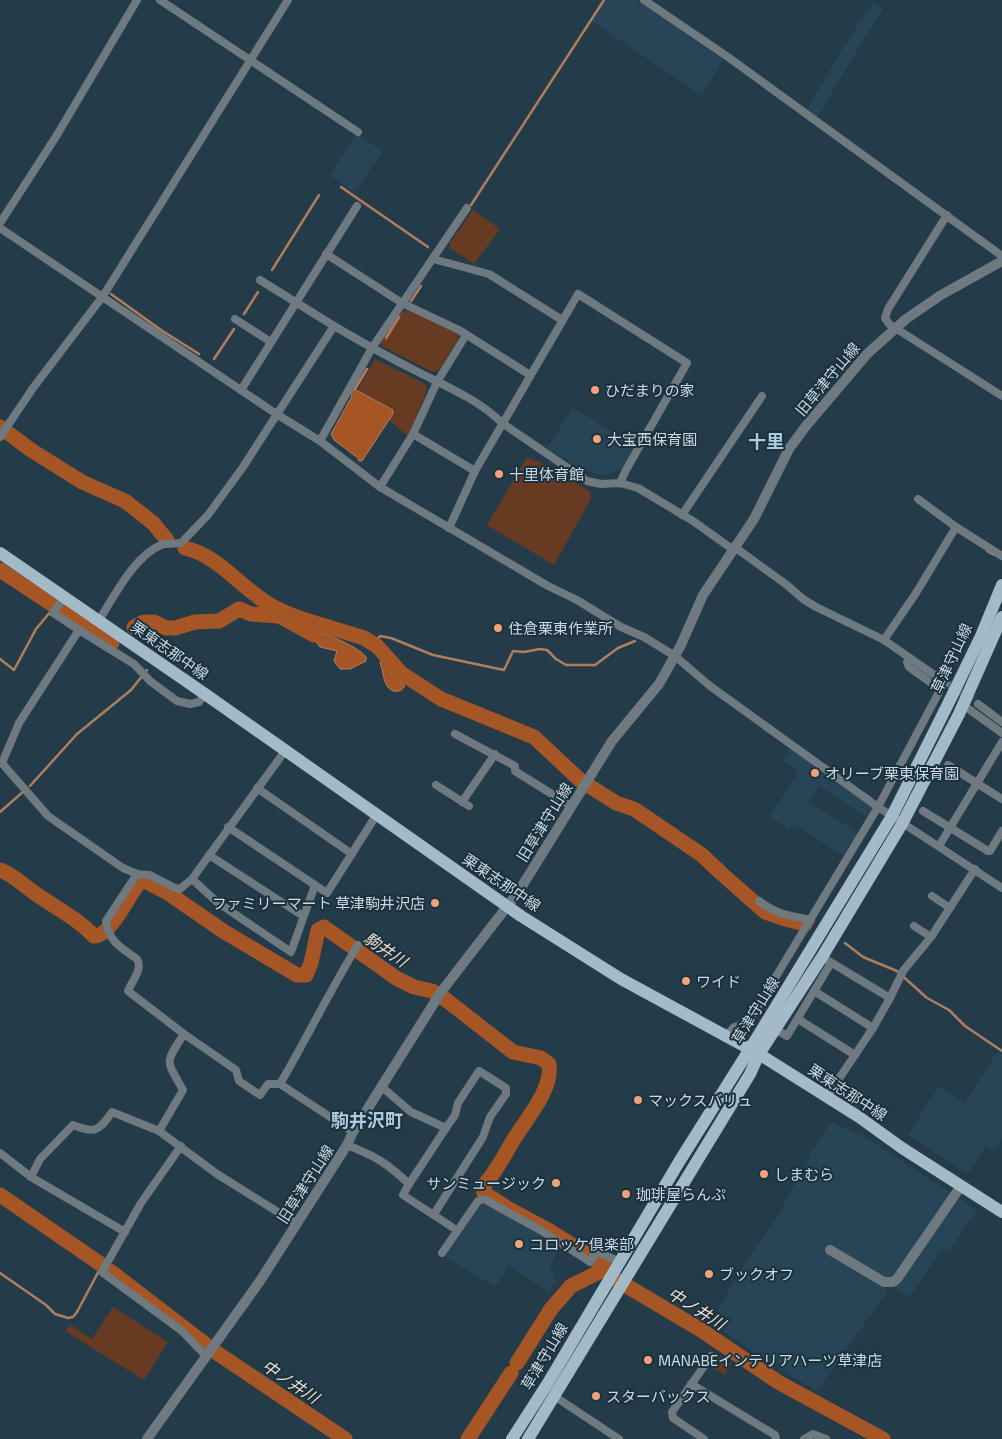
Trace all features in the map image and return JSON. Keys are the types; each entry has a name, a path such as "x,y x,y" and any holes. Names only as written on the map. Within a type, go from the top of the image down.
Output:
{"main road":[{"name":"栗東志那中線","path":"0,553 99,620 508,907 621,979 754,1051 1002,1212"},
{"name":"草津守山線","path":"528,1439 750,1074 754,1051 775,1029 826,960 897,820 1002,586"},
{"name":"草津守山線","path":"512,1439 619,1264 897,820 963,706 1002,617"}],"street":[{"path":"0,223 57,135 136,0"},
{"path":"160,0 358,132"},
{"path":"0,437 33,388 102,296 288,0"},
{"path":"644,0 728,57 1002,256"},
{"path":"242,390 357,206"},
{"path":"320,441 372,348 467,208"},
{"path":"947,215 888,309 885,318 889,324 1002,396"},
{"path":"0,228 278,415 320,441 380,487 548,586 577,600 621,627 644,637 675,656 710,686 878,807 1002,888"},
{"path":"326,254 402,303 459,330 530,375"},
{"path":"433,259 489,274 562,320"},
{"name":"旧草津守山線","path":"147,1439 260,1281 347,1145 353,1132 439,995 508,907 612,741 659,684 675,656 703,596 754,519 790,449 806,426 867,354 895,328 941,295 1002,261"},
{"path":"260,280 372,348 470,399 587,481 601,484 620,483 638,488 734,550 740,551 816,608 884,640 946,682"},
{"path":"449,528 475,471 578,294 687,363 620,483"},
{"path":"235,319 271,342"},
{"path":"99,620 132,570 142,559 162,545 181,543 208,515 278,415 334,326"},
{"path":"380,487 413,434 436,382 466,335"},
{"path":"682,515 762,396"},
{"path":"413,434 475,471"},
{"path":"918,499 956,527 1002,556"},
{"path":"884,640 916,594 956,527"},
{"path":"64,597 53,613 134,664 150,681 177,701 190,704 199,702 205,694"},
{"path":"79,630 19,723 1,762 48,816 123,868 137,874 150,874 175,888 180,889 185,886 285,751"},
{"path":"727,1036 734,1027 748,1022 811,920 878,807 939,689 909,667 907,662 910,658"},
{"path":"978,704 1002,722"},
{"path":"963,706 1002,732"},
{"path":"455,734 515,766 515,771 571,806"},
{"path":"939,846 1002,742"},
{"path":"436,785 465,804 495,754"},
{"path":"948,765 1002,799"},
{"path":"257,788 352,854"},
{"path":"923,811 988,851 990,851 1002,831"},
{"path":"228,827 328,893 377,814"},
{"path":"209,855 303,916"},
{"path":"826,1098 873,1028 903,971 931,937 975,869"},
{"path":"137,874 106,921 111,938 139,963 139,968 128,991 184,1034 236,1070 240,1081 260,1095 268,1084 280,1084 353,1132"},
{"path":"192,879 218,902 291,952 315,885"},
{"path":"932,896 950,908"},
{"path":"759,901 770,910 811,920"},
{"path":"914,926 931,937"},
{"path":"280,1084 305,1041 336,980 358,945"},
{"path":"775,1029 787,1036 814,991 826,960 890,998"},
{"path":"814,991 873,1028"},
{"path":"798,1019 855,1055"},
{"path":"159,1131 183,1090 168,1064 170,1057 184,1034"},
{"path":"434,1214 482,1137 490,1117 506,1094 506,1088 479,1071 458,1102 455,1115 403,1195 452,1227"},
{"path":"382,1087 411,1112 446,1128"},
{"path":"31,1176 40,1159 73,1125 86,1130 96,1131 103,1126 112,1112 159,1131 217,1174 297,1224"},
{"path":"347,1145 373,1155 392,1167 409,1184"},
{"path":"181,1146 145,1197 102,1272 182,1331 206,1356"},
{"path":"0,1153 31,1176 125,1232"},
{"path":"830,1250 884,1282 893,1282 897,1279 961,1186"},
{"path":"442,1252 478,1201 484,1199 542,1231 590,1262 598,1252 619,1264"},
{"path":"704,1439 673,1418 672,1412 711,1356"},
{"path":"691,1384 775,1435 776,1439"},
{"path":"554,1396 619,1439"},
{"path":"804,1439 813,1434 826,1439"}],"shaded area":[{"path":"606,0 636,0 663,16 723,59 702,96 592,21"},
{"path":"873,2 883,9 818,117 807,109"},
{"path":"359,135 383,152 354,193 330,175 355,136"},
{"path":"473,210 500,229 474,264 450,248 450,243"},
{"path":"407,310 457,333 458,339 439,370 433,372 382,346 380,340 400,313"},
{"path":"375,359 425,384 427,390 408,436 389,420 393,414 357,391"},
{"path":"354,389 393,410 393,414 362,461 359,461 358,458 334,440 331,434"},
{"path":"573,407 635,447 623,467 607,476 596,474 583,470 547,448"},
{"path":"527,457 536,460 590,491 591,499 554,565 487,525"},
{"path":"318,632 357,649 366,657 366,661 350,669 340,669 334,661 337,651 320,647 312,637"},
{"path":"381,661 405,686 402,690 390,690 384,680"},
{"path":"791,749 874,809 868,818 820,786 809,802 858,833 843,856 794,824 788,830 770,816 799,772 783,761"},
{"path":"998,1051 1002,1054 1002,1139 994,1151 985,1147 968,1174 908,1135 939,1086 964,1104"},
{"path":"832,1121 861,1134 951,1193 896,1275 888,1278 858,1263 831,1253 888,1290 817,1391 778,1368 780,1365 768,1358 763,1358 711,1323 743,1266 775,1220 812,1150"},
{"path":"958,1197 977,1210 948,1252 942,1249 910,1297 895,1288"},
{"path":"483,1201 561,1245 550,1267 557,1282 548,1292 509,1266 495,1287 442,1255"},
{"path":"113,1307 168,1342 144,1380 65,1331 71,1325 92,1339"},
{"path":"717,1354 731,1364 724,1375 710,1365"}],"waterway":[{"path":"471,205 604,0"},
{"path":"341,187 428,247"},
{"path":"272,270 319,195"},
{"path":"411,301 421,286"},
{"path":"244,314 258,292"},
{"path":"111,294 161,330 199,354"},
{"path":"386,338 399,317"},
{"path":"214,359 234,329"},
{"path":"355,389 367,369"},
{"path":"0,427 31,450 82,482 125,501 153,523 167,540"},
{"path":"185,548 208,557 257,596 277,609 364,638 377,646 401,673 441,699 534,737 580,780 616,803 634,809 702,855 765,912 805,924"},
{"path":"987,551 994,555"},
{"path":"0,570 56,607"},
{"path":"134,627 144,622 154,622 166,628 175,628 195,622 219,621 239,609 251,614 279,616 314,635"},
{"path":"0,659 14,670 36,629 51,611"},
{"path":"63,611 110,645 112,643"},
{"path":"374,643 380,636 391,638 433,655 504,670 513,651 547,650 566,665 595,665 618,648 635,641"},
{"path":"30,786 77,734 131,690 147,670"},
{"path":"0,812 24,791"},
{"name":"駒井川","path":"0,870 73,918 94,936 100,935 106,930 124,907 137,885 143,880 168,893 223,931 297,975 306,975 311,963 318,930 324,927 396,978 414,987 432,991 445,999 513,1052 541,1058 549,1064 547,1083 538,1102 484,1185 484,1193 604,1265 601,1271"},
{"path":"845,943 863,957 897,971 927,998 949,1010 965,1026 1002,1051"},
{"name":"中ノ井川","path":"0,1195 102,1265"},
{"path":"0,1273 46,1305 55,1314 68,1318 73,1317 77,1312 102,1265"},
{"name":"中ノ井川","path":"110,1271 205,1344"},
{"name":"中ノ井川","path":"517,1363 551,1309 571,1286 601,1271"},
{"name":"中ノ井川","path":"610,1276 701,1330 778,1382 883,1439"},
{"name":"中ノ井川","path":"217,1353 345,1439"},
{"name":"中ノ井川","path":"468,1439 511,1373"}],"tunnel":[{"path":"946,683 978,704"}],"place":[{"name":"ひだまりの家","path":"595,390"},
{"name":"大宝西保育園","path":"597,439"},
{"name":"十里体育館","path":"499,474"},
{"name":"住倉栗東作業所","path":"498,628"},
{"name":"オリーブ栗東保育園","path":"815,773"},
{"name":"ファミリーマート 草津駒井沢店","path":"435,903"},
{"name":"ワイド","path":"686,981"},
{"name":"マックスバリュ","path":"638,1100"},
{"name":"しまむら","path":"764,1174"},
{"name":"サンミュージック","path":"556,1183"},
{"name":"珈琲屋らんぷ","path":"626,1194"},
{"name":"コロッケ倶楽部","path":"519,1244"},
{"name":"ブックオフ","path":"709,1274"},
{"name":"MANABEインテリアハーツ草津店","path":"648,1360"},
{"name":"スターバックス","path":"596,1396"}],"district":[{"name":"十里","path":"766,441"},
{"name":"駒井沢町","path":"367,1120"}]}
